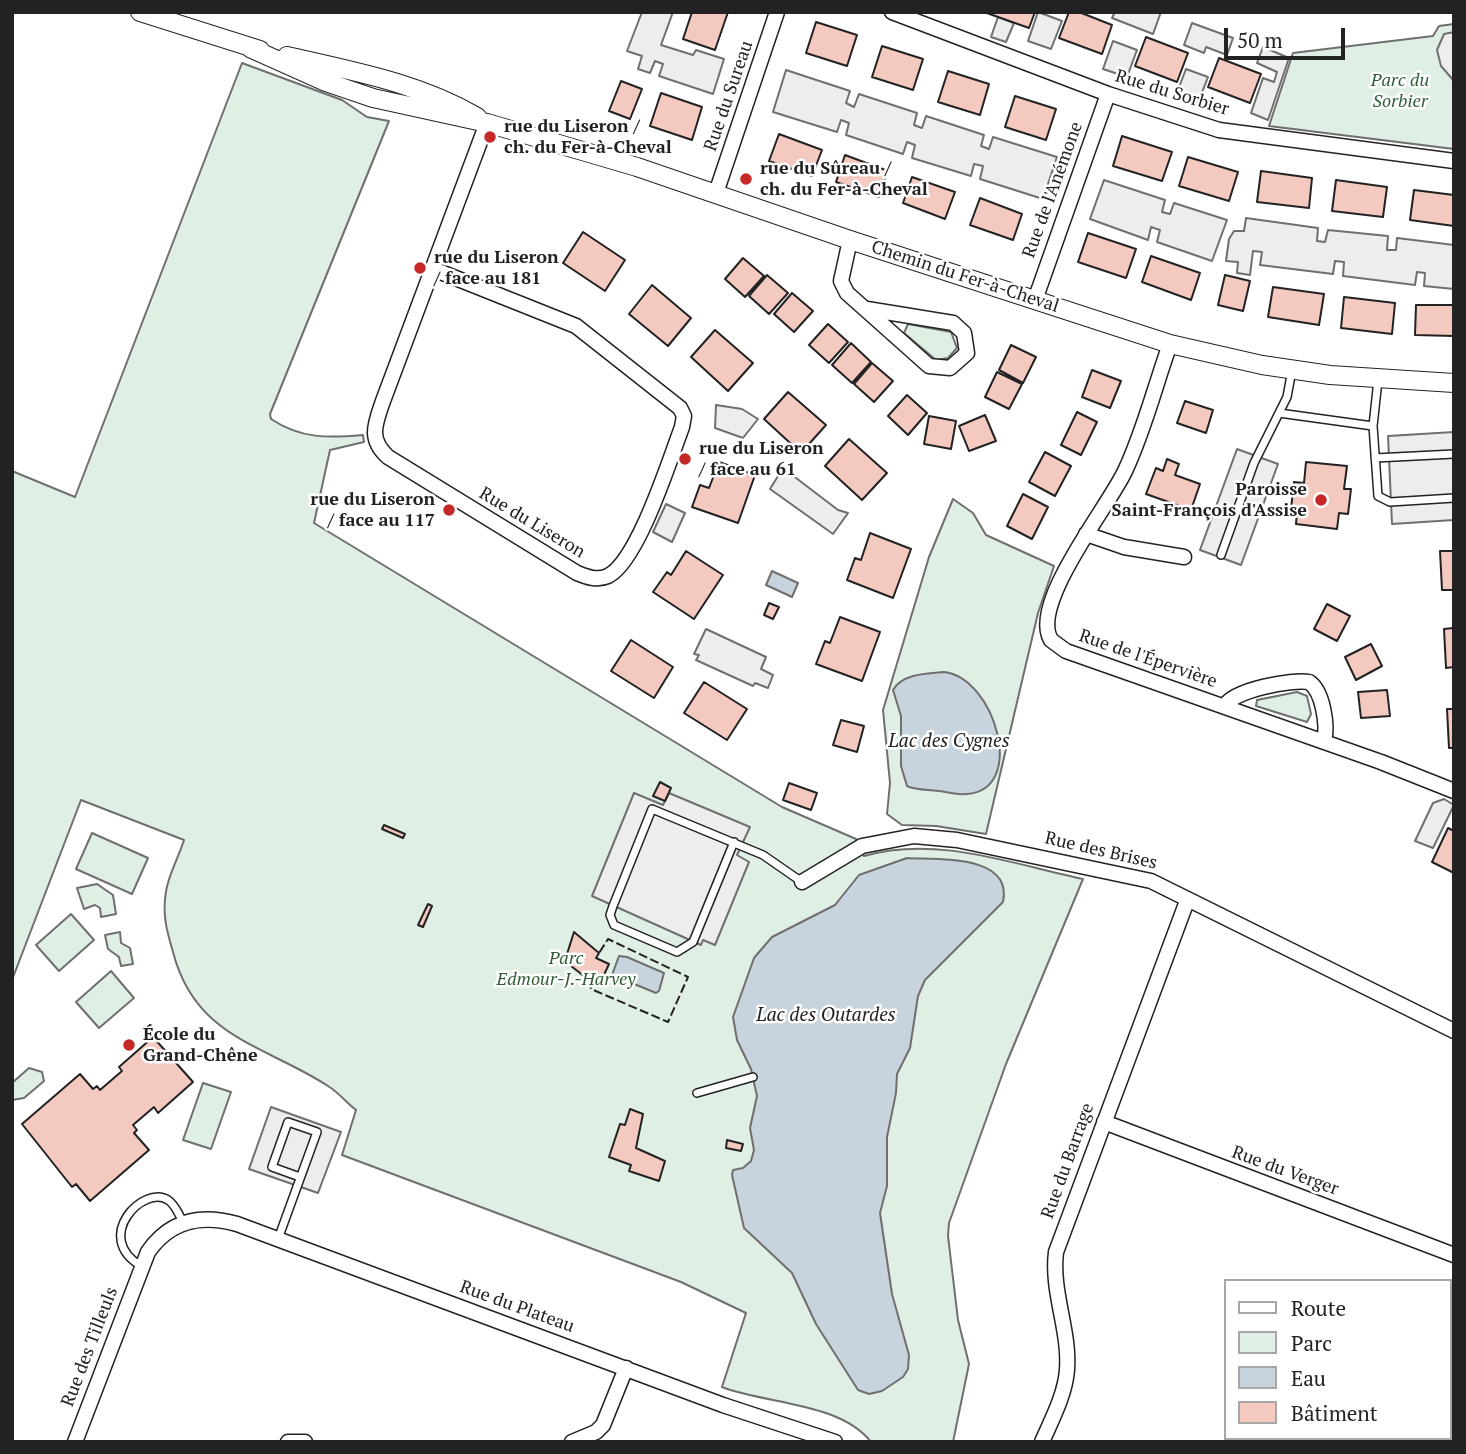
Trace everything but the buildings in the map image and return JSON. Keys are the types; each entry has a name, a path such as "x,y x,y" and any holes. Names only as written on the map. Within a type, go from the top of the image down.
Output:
{"street":[{"name":"Chemin du Fer-à-Cheval","path":"140,12 250,48 326,82 381,101 487,123 716,192 850,240 1170,344 1292,369 1378,380 1454,383"},
{"name":"Rue du Sureau","path":"716,192 777,12"},
{"name":"Rue du Sorbier","path":"891,12 1108,94 1228,132 1454,160"},
{"name":"Rue de l'Anémone","path":"1035,300 1108,94"},
{"name":"Rue du Liseron","path":"433,269 576,326 680,408 684,416 682,426 662,482 631,549 611,574 593,578 577,573 388,457 375,443 375,424 487,123"},
{"path":"850,240 841,284 847,293 929,366 950,368 967,353 964,333 953,323 867,309"},
{"name":"Rue de l'Épervière","path":"1170,344 1126,470 1071,556 1058,588 1048,624 1051,640 1066,651 1324,741 1454,791"},
{"path":"1086,534 1124,547 1184,557"},
{"name":"Rue de l'Épervière","path":"1225,706 1228,700 1240,694 1291,682 1309,682 1318,692 1324,741"},
{"name":"Rue des Brises","path":"802,881 862,846 884,839 930,837 1150,881 1165,886 1187,901 1454,1031"},
{"name":"Rue du Barrage","path":"1042,1442 1061,1396 1067,1369 1055,1284 1056,1252 1187,901"},
{"name":"Rue du Verger","path":"1104,1122 1454,1255"},
{"name":"Rue du Plateau","path":"183,1222 204,1219 229,1222 278,1238 626,1368 835,1442"},
{"name":"Rue des Tilleuls","path":"75,1442 141,1266 157,1240 183,1222"},
{"path":"572,1442 596,1432 603,1425 626,1368"},
{"path":"288,1442 304,1442"}],"lane":[{"path":"1221,555 1254,463 1287,397 1292,369"},
{"path":"1378,380 1373,426 1376,491 1380,499 1391,502 1454,498"},
{"path":"1279,413 1373,426"},
{"path":"1375,458 1454,454"},
{"path":"734,842 693,942 687,948 671,950 614,925 610,915 652,808 734,842 763,855 802,881"},
{"path":"697,1093 753,1077"},
{"path":"278,1238 317,1132 288,1122 272,1167 300,1177"},
{"path":"141,1266 128,1256 119,1239 120,1227 127,1217 146,1199 159,1196 171,1202 183,1222"}],"green space":[{"name":"Parc du Sorbier","path":"1454,24 1454,149 1269,126 1293,53 1433,36 1439,26"},
{"name":"Parc Edmour-J.-Harvey","path":"242,63 342,100 367,117 389,121 270,414 271,419 282,426 304,434 326,437 363,435 364,442 330,450 314,523 782,807 856,839 864,856 891,850 946,850 1083,879 1006,1064 949,1223 948,1236 958,1320 969,1364 953,1442 871,1442 841,1419 801,1406 722,1387 746,1313 681,1282 342,1155 356,1110 328,1086 235,1036 215,1021 183,981 169,939 165,907 168,884 184,840 81,800 12,980 12,471 75,497"},
{"path":"908,324 951,332 957,348 948,358 936,360 904,333"},
{"path":"953,499 973,513 986,535 1054,566 1038,613 986,834 936,826 902,825 887,814 890,783 883,710 929,557"},
{"path":"1297,692 1307,696 1311,714 1307,722 1256,706 1257,700"},
{"path":"92,833 148,858 132,894 76,869"},
{"path":"97,884 113,895 116,914 101,917 100,908 95,905 84,909 77,888"},
{"path":"71,914 94,940 59,971 36,945"},
{"path":"120,932 121,943 130,948 133,964 121,966 119,957 108,949 105,935"},
{"path":"111,971 134,998 99,1028 76,1002"},
{"path":"29,1068 42,1072 44,1081 24,1098 12,1100 12,1083"},
{"path":"203,1083 231,1092 211,1149 183,1140"}],"shaded area":[{"path":"642,12 673,12 661,45 693,55 696,50 724,59 713,94 659,76 663,64 655,61 650,73 638,69 642,56 627,51"},
{"path":"1038,12 1062,21 1051,49 1028,41"},
{"path":"1115,12 1161,12 1153,34 1112,18"},
{"path":"998,17 1014,23 1006,42 991,37"},
{"path":"1192,23 1233,38 1227,55 1206,47 1204,53 1184,45"},
{"path":"1454,32 1454,81 1441,66 1437,50 1444,34"},
{"path":"1113,41 1137,50 1127,77 1103,69"},
{"path":"1263,47 1289,58 1268,120 1251,113 1263,78 1274,82 1277,72 1257,63"},
{"path":"1186,69 1208,77 1198,103 1176,95"},
{"path":"786,70 850,91 846,103 854,107 859,94 917,113 914,125 922,128 926,116 984,135 981,146 989,149 993,137 1057,157 1043,199 980,179 983,166 974,164 971,176 912,158 915,145 907,142 903,154 846,135 849,123 841,120 837,132 773,112"},
{"path":"1104,180 1165,200 1162,212 1170,214 1174,203 1227,220 1212,261 1157,242 1160,230 1151,227 1148,240 1090,219"},
{"path":"1246,218 1318,228 1317,241 1325,242 1328,230 1388,236 1387,250 1396,250 1397,238 1454,245 1454,289 1424,286 1425,273 1417,272 1415,285 1343,276 1344,262 1335,261 1333,274 1260,265 1262,252 1253,251 1250,275 1237,273 1238,262 1226,261 1229,239 1234,231 1244,231"},
{"path":"716,405 742,409 758,419 743,438 715,428"},
{"path":"1454,432 1454,520 1392,524 1388,436"},
{"path":"1237,449 1278,464 1241,565 1200,550"},
{"path":"783,468 838,510 848,513 833,534 770,489"},
{"path":"666,504 685,513 672,542 653,532"},
{"path":"706,629 766,657 761,669 773,675 768,688 755,683 753,686 696,660 699,655 694,654"},
{"path":"634,793 663,805 669,793 750,827 737,855 749,862 715,945 703,940 701,945 592,896"},
{"path":"1444,799 1454,805 1433,848 1415,841 1433,803"},
{"path":"271,1107 341,1132 318,1193 249,1169"}],"water":[{"path":"772,571 798,583 792,597 766,585"},
{"name":"Lac des Cygnes","path":"944,672 962,678 977,692 989,711 997,733 1000,755 996,774 986,788 967,794 907,786 901,766 901,716 893,690 897,684 909,677"},
{"name":"Lac des Outardes","path":"907,858 954,860 985,868 997,875 1003,886 1003,902 925,980 918,996 910,1048 897,1074 887,1137 887,1186 880,1213 892,1294 909,1355 908,1369 903,1377 882,1391 869,1394 858,1390 816,1324 792,1273 744,1228 732,1175 733,1170 743,1168 751,1161 754,1150 750,1128 757,1096 751,1069 737,1040 733,1017 754,958 772,937 835,905 859,875"},
{"path":"619,956 664,973 659,991 656,993 627,981 621,984 614,982 612,975"}],"fence":[{"path":"589,980 591,989 668,1022 688,977 608,939 599,953"}],"place":[{"name":"rue du Liseron / ch. du Fer-à-Cheval","path":"490,137"},
{"name":"rue du Sûreau / ch. du Fer-à-Cheval","path":"746,179"},
{"name":"rue du Liseron / face au 181","path":"420,268"},
{"name":"rue du Liseron / face au 61","path":"685,459"},
{"name":"Paroisse Saint-François d'Assise","path":"1321,500"},
{"name":"rue du Liseron / face au 117","path":"449,510"},
{"name":"École du Grand-Chêne","path":"129,1045"}]}
